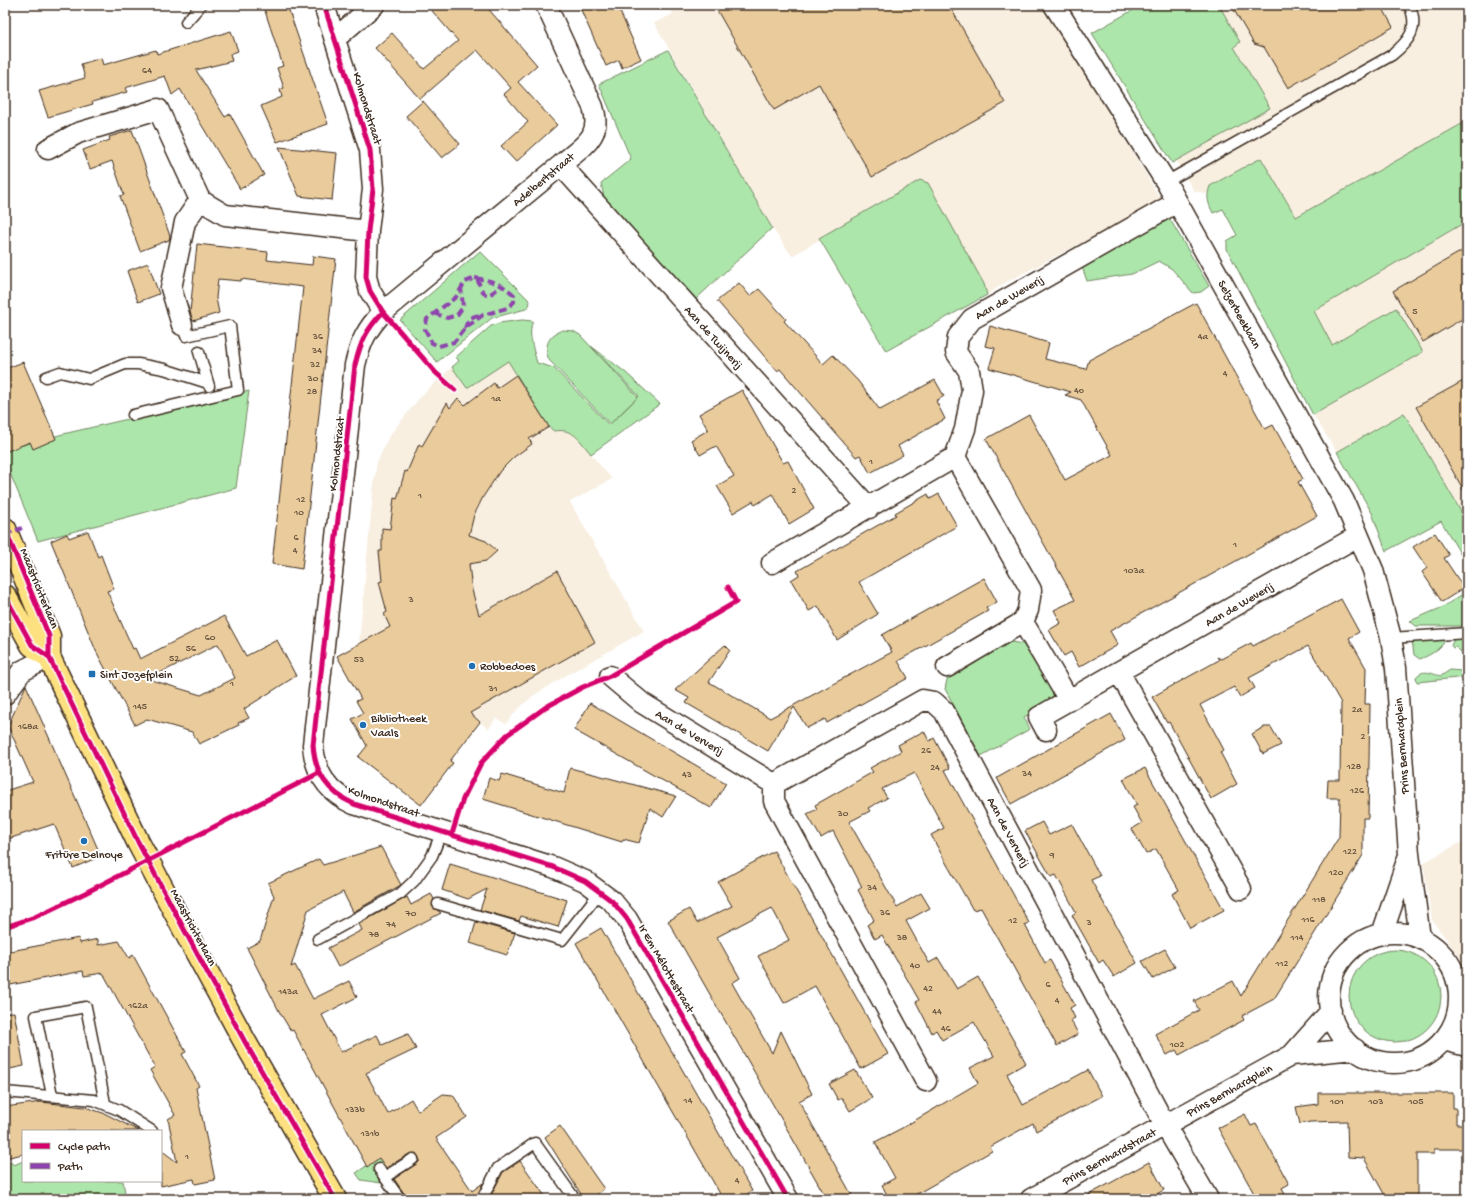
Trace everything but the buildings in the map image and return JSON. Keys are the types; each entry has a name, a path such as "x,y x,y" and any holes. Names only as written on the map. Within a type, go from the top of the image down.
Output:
{"main road":[{"name":"Maastrichterlaan","path":"5,529 49,636 49,657 138,842 245,1042 335,1199"},
{"name":"Maastrichterlaan","path":"5,596 32,645 49,657"}],"street":[{"name":"Kolmondstraat","path":"324,5 336,38 370,150 373,189 368,231 366,277 370,291 383,312 371,325 361,341 356,365 313,756 324,782 330,789 346,800 447,832"},
{"path":"336,38 374,5"},
{"name":"Adelbertstraat","path":"383,312 561,165 589,140 596,128 597,119 593,107 546,5"},
{"name":"Selzerbeeklaan","path":"1054,5 1166,182 1344,501 1373,570 1391,638"},
{"path":"48,149 78,133 158,109 200,200 225,215 368,231"},
{"name":"Aan de Twijnerij","path":"561,165 869,508"},
{"path":"182,325 171,288 185,222 200,200"},
{"name":"Aan de Weverij","path":"955,457 965,428 972,390 969,371 956,352 958,337 972,319 1177,202"},
{"path":"772,563 955,457 1031,590 1028,610 1023,622 947,667"},
{"name":"Aan de Weverij","path":"1046,730 1039,718 1358,536"},
{"path":"1023,622 1069,700"},
{"name":"Prins Bernhardplein","path":"1391,638 1396,668 1409,854 1420,938"},
{"path":"5,694 22,671 49,657"},
{"path":"1119,672 1241,889"},
{"name":"Aan de Ververij","path":"610,676 642,703 774,784 923,700 934,702 948,718 1166,1124 1208,1199"},
{"path":"774,784 774,801 926,1081"},
{"name":"Ir Em Mélottestraat","path":"447,832 553,866 585,881 612,901 627,919 788,1199"},
{"name":"Prins Bernhardplein","path":"1382,934 1409,854"},
{"path":"1402,933 1420,938 1438,950 1451,966 1458,986 1463,1010 1444,1040 1424,1056 1400,1062 1376,1060 1354,1049 1339,1032 1330,1011 1329,995 1332,980 1338,965 1348,952 1360,942 1382,934 1402,933"},
{"name":"Prins Bernhardplein","path":"1166,1124 1292,1055 1330,1011"},
{"path":"1444,1040 1467,1046"},
{"name":"Prins Bernhardplein","path":"1292,1055 1354,1049"},
{"name":"Prins Bernhardstraat","path":"1031,1199 1166,1124"}],"lane":[{"path":"186,22 201,5"},
{"path":"1166,182 1392,55 1404,45 1412,33 1413,13 1409,5"},
{"path":"133,415 238,390 230,326 186,336 182,325"},
{"path":"199,352 212,396"},
{"path":"46,377 60,372 89,379 125,364 138,364 164,369 208,383"},
{"path":"1391,638 1467,633"},
{"path":"318,939 400,894 414,881 447,832"},
{"path":"438,904 562,940 600,892"},
{"path":"52,1095 36,1016 86,1007 105,1103"},
{"path":"5,1092 85,1098 105,1103 150,1130"},
{"path":"482,1199 498,1168 535,1143 575,1199"},
{"path":"400,1199 382,1173 413,1159"}],"shaded area":[{"path":"669,5 1044,5 1162,201 1003,284 987,295 984,284 920,180 792,256 772,228 654,23 673,14"},
{"path":"1219,5 1467,5 1467,121 1296,217 1261,158 1210,186 1207,194 1194,191 1176,161 1270,108 1234,47 1240,42"},
{"path":"1467,221 1467,522 1404,413 1337,452 1313,415 1423,352 1332,346 1314,311"},
{"path":"509,359 516,375 549,427 554,431 564,430 574,434 612,479 570,502 644,631 533,696 516,711 506,724 496,718 489,729 410,670 337,656 359,644 374,482 377,462 389,436 421,396 452,367 467,388"},
{"path":"1467,839 1467,974 1464,963 1432,920 1423,863"}],"green space":[{"path":"1142,5 1219,5 1240,42 1234,47 1270,108 1172,163 1092,33"},
{"path":"668,50 772,228 696,299 604,197 601,183 631,159 599,84"},
{"path":"1467,121 1467,221 1314,311 1332,345 1396,308 1423,352 1313,415 1227,249 1227,241 1237,235 1223,209 1213,213 1208,200 1210,186 1261,158 1296,217"},
{"path":"920,180 928,183 984,284 987,295 886,351 819,238"},
{"path":"1168,216 1209,286 1201,292 1193,293 1172,269 1159,261 1132,274 1087,281 1081,264"},
{"path":"480,251 528,299 530,304 526,309 492,318 437,362 400,320"},
{"path":"522,320 533,321 531,326 531,336 537,363 554,368 609,425 639,396 591,346 625,372 660,404 591,454 576,436 567,431 554,431 549,427 508,361 467,388 452,367 459,361 456,357 491,326 499,323"},
{"path":"563,330 573,331 580,335 638,397 610,424 549,360 547,355 548,341 554,334"},
{"path":"249,391 236,488 38,541 5,461 5,450 63,434"},
{"path":"1404,413 1467,522 1467,565 1441,521 1386,551 1372,513 1337,452"},
{"path":"1467,591 1467,626 1416,626 1410,621 1443,607"},
{"path":"1455,638 1467,638 1467,658 1456,647 1453,648 1451,645"},
{"path":"1443,639 1444,642 1442,645 1430,654 1420,659 1414,655 1412,640"},
{"path":"1005,641 1023,644 1054,694 1051,702 1024,717 1030,729 981,756 945,689 948,675"},
{"path":"1467,666 1467,677 1417,682 1416,677 1425,672 1441,676 1450,670 1462,671"},
{"path":"1395,950 1413,953 1428,963 1438,978 1441,996 1438,1014 1428,1029 1413,1039 1395,1042 1377,1039 1362,1029 1352,1014 1349,996 1352,978 1362,963 1377,953"},
{"path":"403,1141 412,1154 404,1161 399,1154 374,1172 381,1183 361,1180 356,1173"},
{"path":"5,1160 8,1160 14,1165 22,1161 22,1182 123,1182 126,1199 7,1199 5,1187"}],"marked path":[{"path":"475,278 491,281 501,285 514,295 514,302 507,308 483,315 465,328 454,342 439,346 432,343 425,329 427,319 456,297 465,282 475,278"},
{"path":"477,278 481,289 486,295 502,286"},
{"path":"434,313 447,318 457,315 463,307 461,287"},
{"path":"465,328 471,318 483,315"},
{"path":"5,535 22,528"}],"cycle path":[{"path":"324,5 370,150 373,189 368,231 366,277 370,291 383,312 372,324 365,336 355,365 313,745 316,764 324,780 336,794 354,804 553,867 585,881 612,901 627,919 788,1199"},
{"path":"383,312 435,372 455,390"},
{"path":"5,529 49,636 49,657 138,842 245,1042 335,1199"},
{"path":"452,834 463,799 481,763 507,735 546,707 583,687 610,676 736,602 728,587"},
{"path":"5,596 32,645 49,657"},
{"path":"5,927 35,917 85,893 319,773"}],"place":[{"name":"Robbedoes","path":"472,666"},
{"name":"Sint Jozefplein","path":"92,674"},
{"name":"Bibliotheek Vaals","path":"363,725"},
{"name":"Fritüre Delnoye","path":"84,841"}]}
